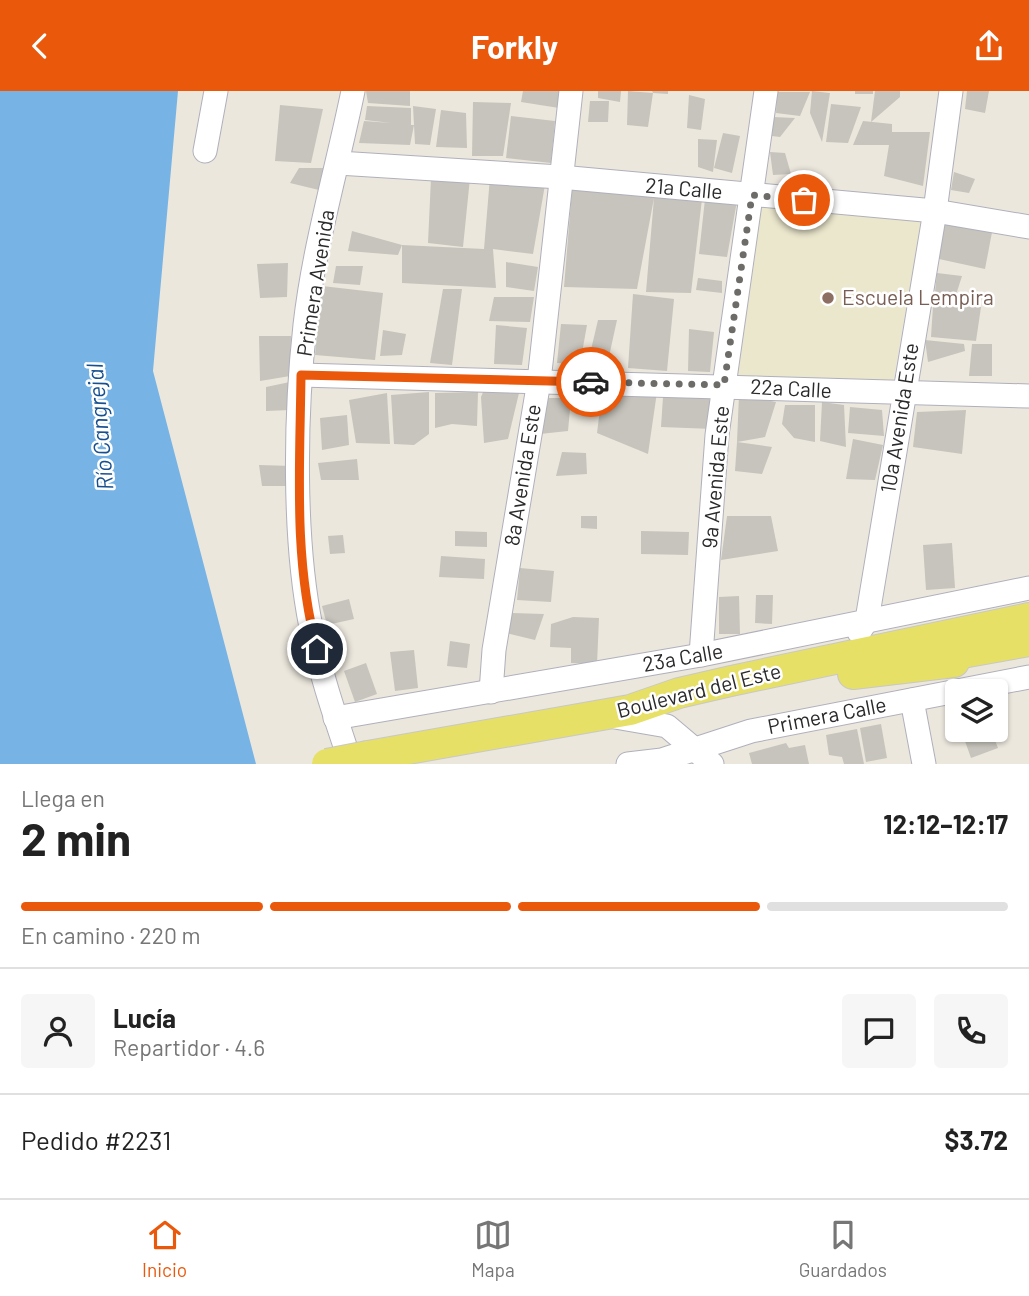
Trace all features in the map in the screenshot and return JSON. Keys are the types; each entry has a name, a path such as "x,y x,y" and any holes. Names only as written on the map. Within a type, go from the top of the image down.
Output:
{"main road":[{"path":"847,666 890,647 1029,618"},
{"path":"847,666 1029,641"},
{"path":"847,666 1029,652"},
{"name":"Boulevard del Este","path":"327,764 630,710 731,697 847,666"}],"street":[{"path":"205,151 216,91"},
{"name":"Primera Avenida","path":"353,91 316,259 301,375 299,531 311,626 335,718 360,760"},
{"name":"8a Avenida Este","path":"491,692 494,650 538,381 571,91"},
{"name":"9a Avenida Este","path":"701,655 717,435 766,91"},
{"name":"10a Avenida Este","path":"867,620 935,211 951,91"},
{"name":"21a Calle","path":"338,163 560,177 935,211 1029,227"},
{"name":"22a Calle","path":"301,375 724,385 903,394 1029,396"},
{"name":"23a Calle","path":"335,718 701,655 1029,588"},
{"path":"847,666 867,620 890,647"},
{"name":"Primera Calle","path":"628,764 705,757 751,731 1029,677"},
{"path":"912,700 924,764"},
{"path":"599,716 634,718 667,726 705,757"}],"shaded area":[{"name":"Escuela Lempira","path":"762,207 921,221 893,381 738,376"}],"water":[{"name":"Río Cangrejal","path":"0,91 178,91 153,371 256,764 0,764"}],"building":[{"path":"366,91 410,91 410,106 368,103"},
{"path":"523,91 562,91 559,108 521,102"},
{"path":"598,91 621,91 620,102 598,98"},
{"path":"628,91 653,93 648,127 627,125"},
{"path":"652,91 668,91 668,94"},
{"path":"812,91 830,93 822,142 810,113"},
{"path":"855,91 873,91 873,94 855,94"},
{"path":"875,91 900,91 900,97 871,122"},
{"path":"967,91 989,91 985,113 965,109"},
{"path":"777,92 810,92 800,116 776,113"},
{"path":"689,95 705,99 701,130 687,128"},
{"path":"590,101 609,101 608,122 588,122"},
{"path":"473,102 511,103 503,156 472,156"},
{"path":"831,104 861,107 848,143 826,142"},
{"path":"280,105 323,109 311,163 275,161"},
{"path":"367,106 411,108 411,125 414,125 410,145 359,143 364,121 391,123 365,120"},
{"path":"413,106 436,109 430,145 415,144"},
{"path":"441,110 466,113 467,148 436,147"},
{"path":"511,116 555,121 551,163 506,158"},
{"path":"773,117 795,118 780,137 772,136"},
{"path":"863,121 892,124 892,132 930,132 923,186 884,176 889,145 853,145"},
{"path":"723,133 740,136 732,173 714,168"},
{"path":"698,139 717,140 713,172 698,167"},
{"path":"770,152 785,153 791,174 773,175"},
{"path":"299,168 324,168 319,190 290,183"},
{"path":"954,172 975,179 969,193 951,190"},
{"path":"490,177 546,179 533,254 493,249 496,288 402,283 402,245 484,249"},
{"path":"431,178 470,178 463,247 428,243"},
{"path":"572,190 702,199 691,293 646,292 654,198 637,289 564,287"},
{"path":"705,199 737,201 727,257 699,254"},
{"path":"942,220 993,227 985,269 939,259"},
{"path":"352,231 402,245 398,255 348,251"},
{"path":"506,262 538,267 534,291 506,287"},
{"path":"288,263 287,297 260,298 257,264"},
{"path":"336,266 363,266 360,285 333,283"},
{"path":"937,273 962,276 954,301 934,301"},
{"path":"698,278 722,281 722,293 696,290"},
{"path":"322,286 383,293 375,360 315,355"},
{"path":"443,289 462,289 452,365 430,363"},
{"path":"633,294 674,299 667,371 628,368"},
{"path":"494,297 534,297 530,322 489,321"},
{"path":"933,306 981,307 976,341 931,337"},
{"path":"598,320 617,320 608,361 590,354"},
{"path":"561,324 587,325 580,364 557,363"},
{"path":"496,325 527,328 522,365 494,364"},
{"path":"689,329 714,332 710,372 688,371"},
{"path":"383,330 406,334 402,355 380,356"},
{"path":"259,336 291,336 290,376 260,381"},
{"path":"925,340 964,344 965,351 928,362"},
{"path":"972,344 992,344 992,376 969,376"},
{"path":"290,382 290,410 266,411 266,387"},
{"path":"484,390 519,393 508,439 484,443 481,397"},
{"path":"429,392 429,434 414,445 394,444 391,395"},
{"path":"478,392 477,426 452,424 435,428 435,393"},
{"path":"657,392 648,454 597,433 602,393"},
{"path":"387,393 390,444 356,443 349,400"},
{"path":"709,394 713,429 661,427 663,397"},
{"path":"739,395 776,402 765,437 737,442"},
{"path":"548,398 571,398 568,431 540,434"},
{"path":"822,402 844,405 846,447 820,441"},
{"path":"785,405 815,405 815,442 794,438 782,424"},
{"path":"850,407 882,410 884,436 848,433"},
{"path":"966,410 962,454 913,447 917,412"},
{"path":"347,415 349,445 322,450 320,418"},
{"path":"853,439 883,445 875,480 846,479"},
{"path":"737,442 772,447 762,474 735,471"},
{"path":"562,452 586,453 587,474 556,476"},
{"path":"357,459 359,480 321,480 318,463"},
{"path":"259,465 292,466 293,486 262,486"},
{"path":"581,516 597,516 597,529 581,528"},
{"path":"727,516 771,516 778,551 721,560"},
{"path":"455,531 487,532 487,547 455,546"},
{"path":"641,531 689,532 688,555 641,554"},
{"path":"343,535 345,553 330,554 328,536"},
{"path":"952,543 955,588 926,590 923,545"},
{"path":"441,556 485,559 484,579 439,577"},
{"path":"520,568 554,571 551,602 517,600"},
{"path":"756,595 773,595 772,624 755,623"},
{"path":"739,596 740,634 719,634 719,597"},
{"path":"349,599 354,619 327,625 322,606"},
{"path":"512,613 544,614 535,640 506,633"},
{"path":"573,617 599,618 597,664 571,663 571,648 550,647 551,624"},
{"path":"450,641 470,644 467,668 447,666"},
{"path":"414,650 418,688 395,691 390,652"},
{"path":"366,663 377,694 355,702 344,671"},
{"path":"881,724 887,758 866,762 860,728"},
{"path":"857,729 864,764 844,764 842,757 829,755 826,735"},
{"path":"965,742 996,742 998,748 971,758"},
{"path":"786,743 789,748 805,745 809,764 752,764 749,753"}],"way so far":[{"path":"591,382 724,385 752,195 804,200"}],"place":[{"name":"Escuela Lempira","path":"828,298"}],"route":[{"path":"317,649 311,626 299,531 301,375 591,382"}]}
